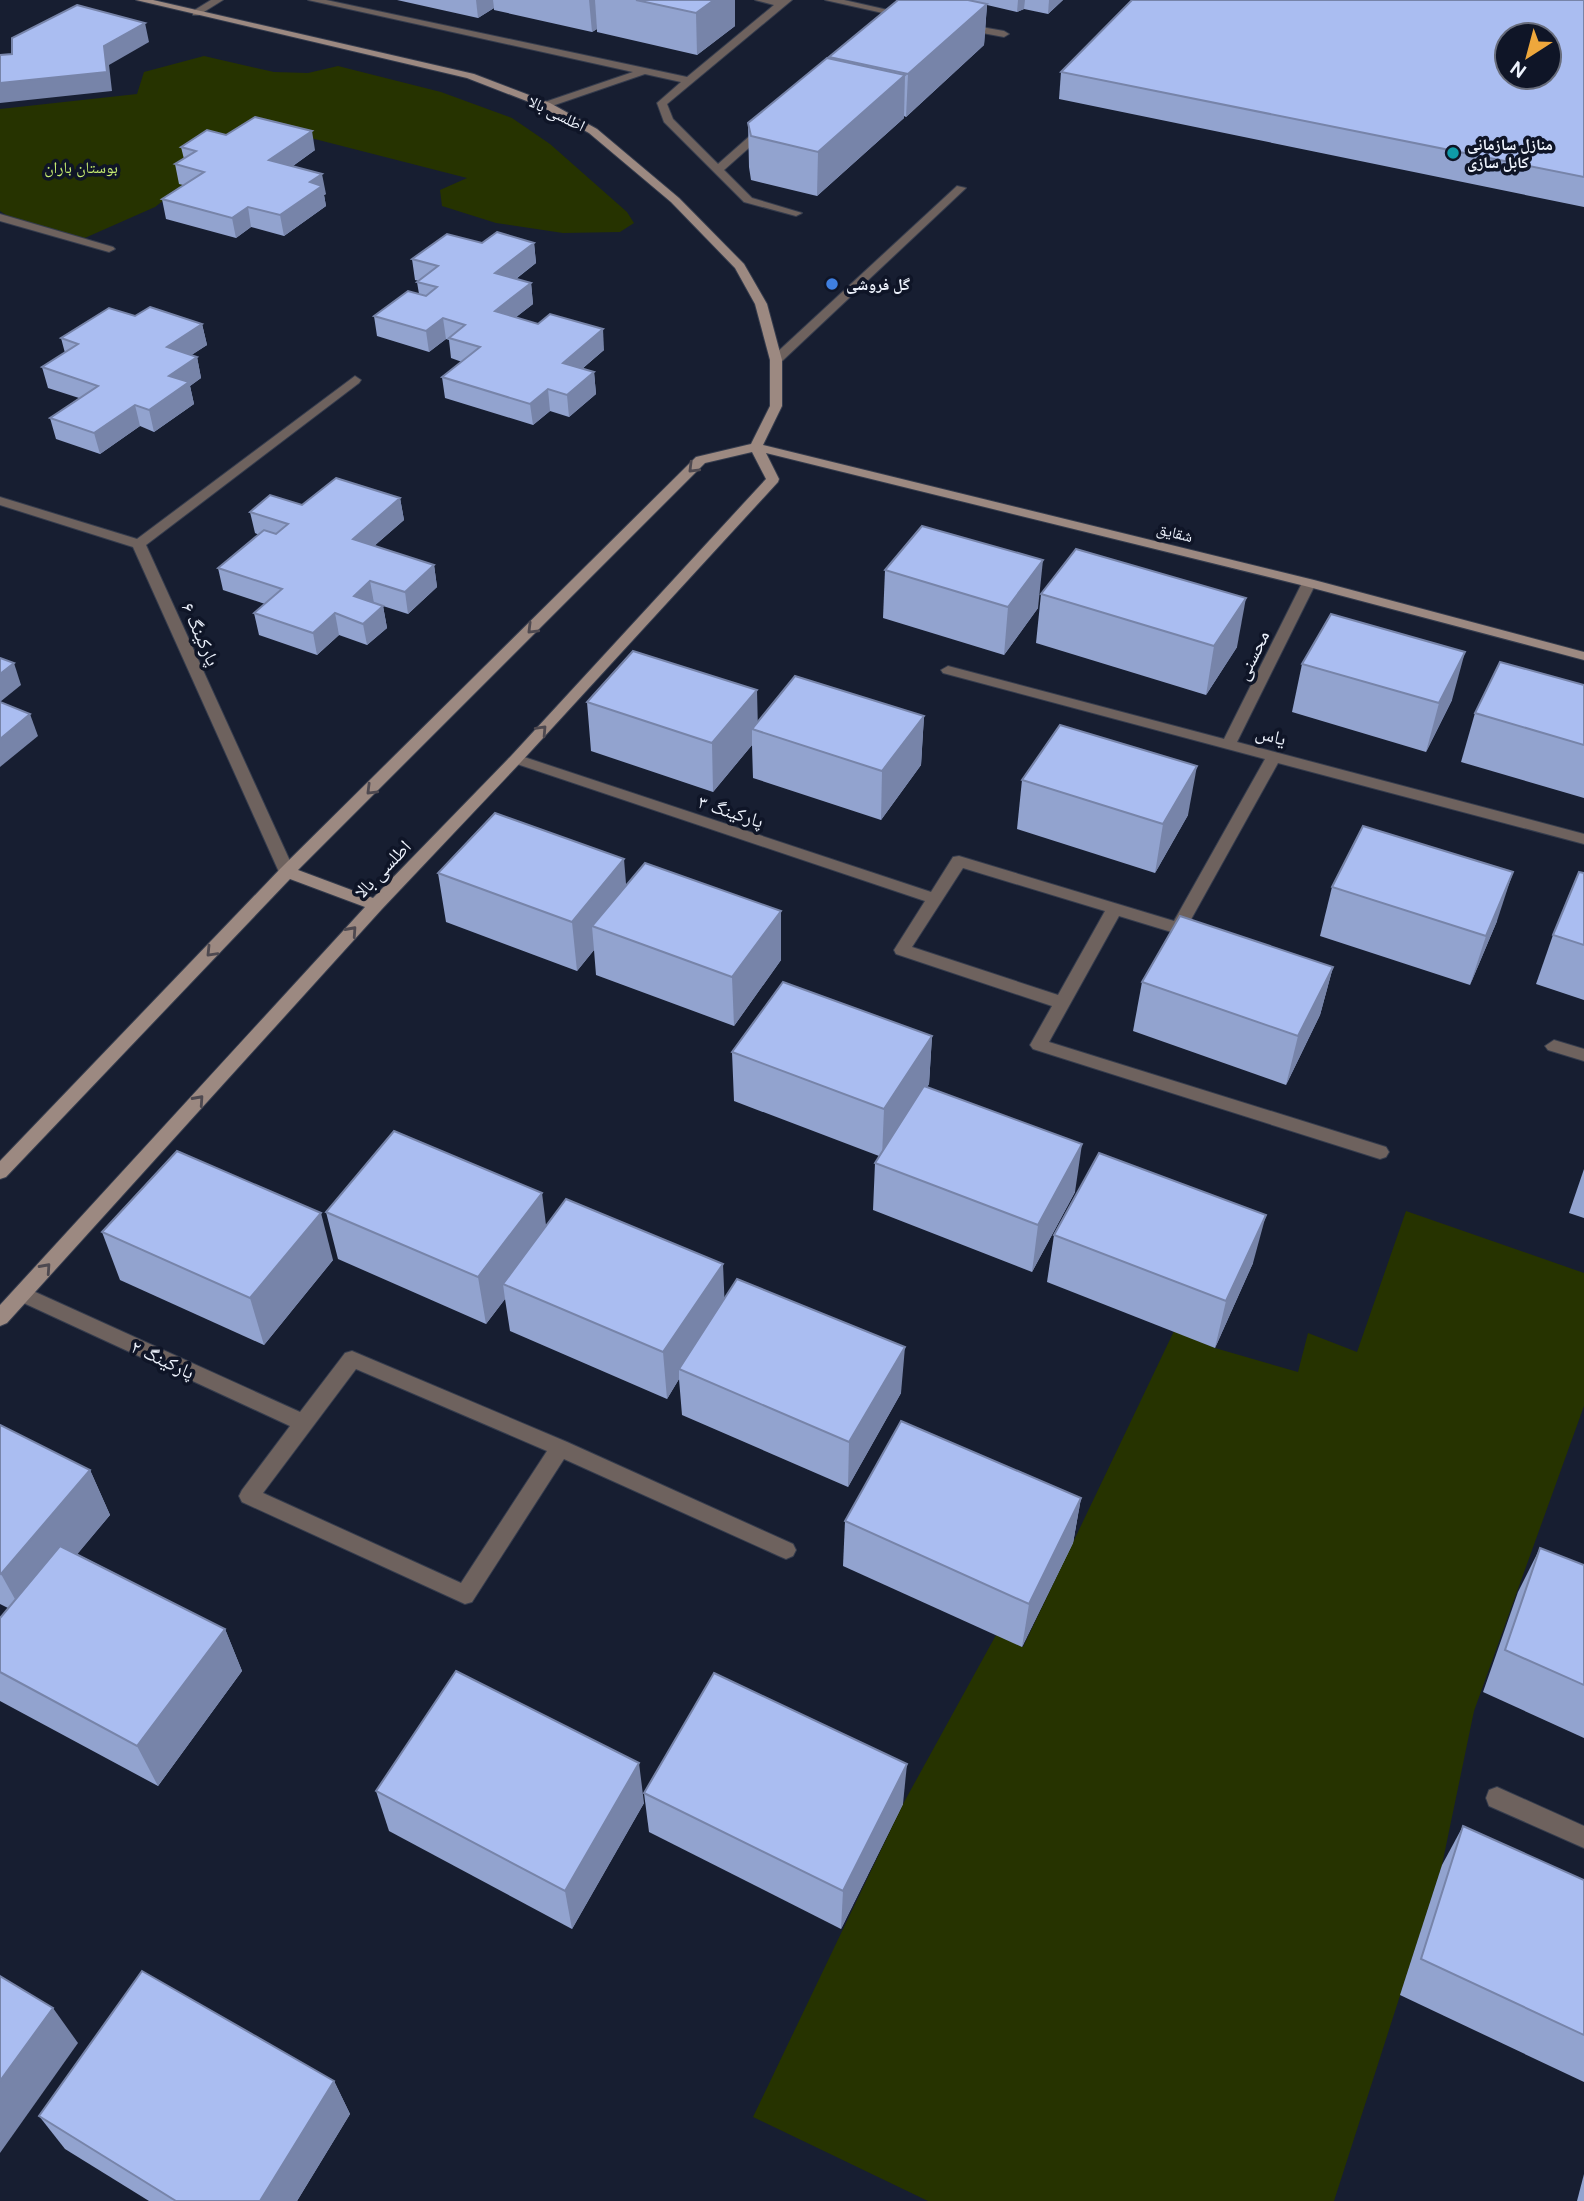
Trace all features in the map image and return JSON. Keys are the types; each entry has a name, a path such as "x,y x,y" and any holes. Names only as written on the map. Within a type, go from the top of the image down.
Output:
{"street":[{"name":"اطلسی بالا","path":"0,1318 376,905 516,760 773,480 756,447 776,406 776,360 761,304 740,267 675,200 593,131 546,105 470,76 141,0"},
{"path":"196,13 218,0"},
{"path":"313,0 689,81"},
{"path":"760,0 784,2"},
{"path":"830,0 922,18"},
{"path":"784,2 662,103 668,121 748,200 796,213"},
{"path":"884,22 895,13"},
{"path":"949,24 1004,34"},
{"path":"546,105 645,71"},
{"path":"718,170 770,123"},
{"path":"776,360 961,188"},
{"path":"0,217 109,249"},
{"path":"0,501 139,544 355,380"},
{"path":"0,1172 288,873 701,460 756,447"},
{"name":"شقایق","path":"756,447 1309,583 1584,656"},
{"name":"پارکینگ ۶","path":"139,544 288,873"},
{"name":"محسنی","path":"1230,744 1309,583"},
{"name":"یاس","path":"948,670 1584,839"},
{"path":"1062,1003 902,950 959,861 1178,928 1275,755"},
{"name":"پارکینگ ۳","path":"516,760 935,898"},
{"path":"288,873 376,905"},
{"path":"1114,910 1039,1045 1380,1152"},
{"path":"1554,1046 1584,1055"},
{"name":"پارکینگ ۲","path":"22,1294 304,1423"},
{"path":"560,1448 465,1595 249,1496 352,1359 560,1448 786,1550"},
{"path":"1497,1798 1584,1837"}],"green space":[{"name":"بوستان باران","path":"204,56 274,72 308,73 338,66 441,92 512,118 550,144 627,212 634,223 620,232 563,233 496,223 442,206 440,190 467,178 299,135 217,159 155,207 78,241 12,219 0,211 0,109 137,94 144,72"},
{"path":"1406,1211 1584,1273 1584,1406 1474,1711 1442,1865 1334,2201 928,2201 753,2117 903,1804 996,1635 1023,1647 1174,1331 1215,1348 1298,1372 1308,1333 1357,1352"}],"building":[{"path":"636,0 714,0 696,13"},
{"path":"898,0 968,0 987,4 908,74 829,57"},
{"name":"منازل سازمانی کابل سازی","path":"1132,0 1584,0 1584,177 1061,72"},
{"path":"77,5 145,23 104,46 107,72 0,83 0,55 12,54 12,38"},
{"path":"827,58 905,75 818,152 751,136 748,123"},
{"path":"255,117 312,131 269,160 322,174 310,182 322,186 280,215 248,207 232,218 162,199 204,172 175,164 196,151 181,147 207,130 226,135"},
{"path":"497,232 534,243 495,273 531,283 495,311 538,324 550,314 603,329 563,363 594,372 567,395 548,389 530,404 442,377 480,347 449,338 465,325 443,318 426,331 374,316 408,291 426,296 437,287 417,282 438,266 412,259 447,234 482,243"},
{"path":"150,307 202,324 167,347 197,357 169,376 189,382 149,410 135,405 94,433 50,418 98,386 42,367 78,344 61,338 109,308 135,316"},
{"path":"336,478 400,498 353,539 434,565 405,592 370,581 354,596 383,606 363,624 335,613 313,633 254,613 282,589 218,568 264,530 276,534 288,524 250,512 270,495 302,505"},
{"path":"922,526 1043,560 1008,607 885,570"},
{"path":"1076,549 1246,598 1214,646 1041,594"},
{"path":"1331,614 1465,652 1439,703 1302,664"},
{"path":"633,651 757,690 712,743 587,702"},
{"path":"0,658 14,663 0,674"},
{"path":"1500,662 1584,685 1584,745 1475,713"},
{"path":"795,676 924,716 882,771 752,729"},
{"path":"0,702 30,714 0,739"},
{"path":"1060,725 1197,766 1163,824 1022,780"},
{"path":"495,813 624,859 572,922 438,873"},
{"path":"1363,826 1513,872 1486,936 1332,887"},
{"path":"645,863 781,911 732,977 592,926"},
{"path":"1579,872 1584,873 1584,945 1553,935"},
{"path":"1180,916 1333,967 1298,1036 1142,982"},
{"path":"783,982 932,1036 884,1109 732,1052"},
{"path":"924,1086 1082,1144 1038,1225 875,1163"},
{"path":"394,1131 542,1193 478,1277 326,1212"},
{"path":"177,1151 321,1213 250,1298 102,1232"},
{"path":"1099,1153 1266,1215 1226,1301 1054,1235"},
{"path":"566,1199 723,1264 663,1352 503,1284"},
{"path":"737,1279 905,1347 849,1442 679,1369"},
{"path":"901,1421 1081,1498 1029,1604 845,1521"},
{"path":"0,1425 90,1470 1,1574 0,1573"},
{"path":"60,1546 225,1629 137,1746 0,1672 0,1618"},
{"path":"1540,1548 1584,1565 1584,1685 1505,1650"},
{"path":"456,1671 639,1763 565,1891 376,1791"},
{"path":"714,1673 907,1764 843,1891 644,1793"},
{"path":"1463,1826 1584,1880 1584,2035 1421,1959"},
{"path":"142,1971 334,2081 260,2201 176,2201 39,2116"},
{"path":"0,1976 53,2008 0,2081"}],"place":[{"name":"منازل سازمانی کابل سازی","path":"1453,153"},
{"name":"گل فروشی","path":"832,284"}]}
